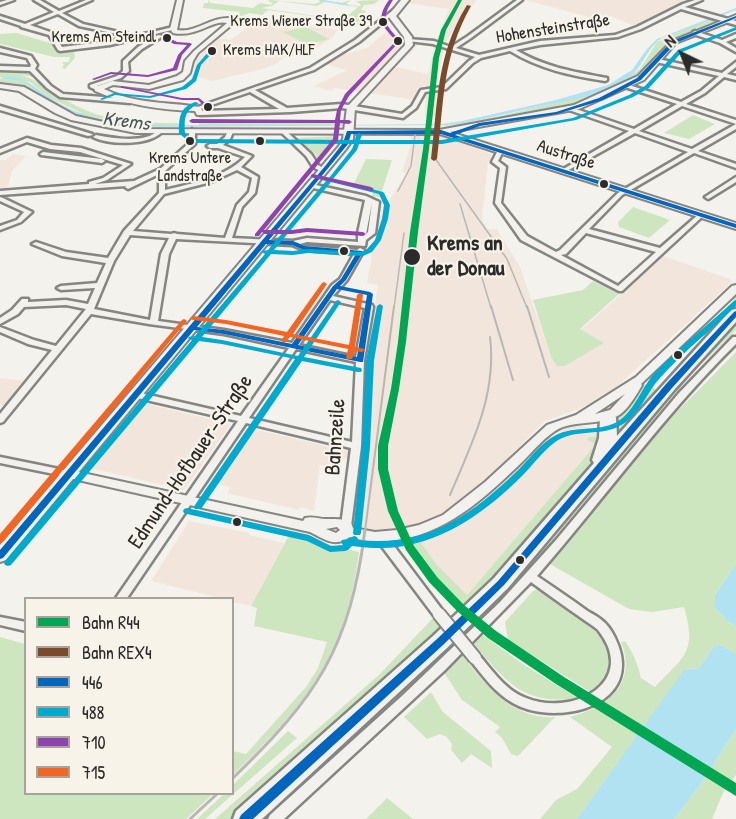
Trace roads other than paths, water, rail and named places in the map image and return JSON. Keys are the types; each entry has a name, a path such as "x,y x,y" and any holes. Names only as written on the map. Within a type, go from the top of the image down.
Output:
{"highway":[{"path":"244,819 480,605 525,558 669,386 733,317"},
{"path":"597,471 608,438 608,418"}],"main road":[{"path":"0,556 69,474 140,396 192,328 346,143 351,107 407,49 410,40 394,21 396,9 405,0"}],"street":[{"path":"0,4 12,0"},
{"path":"36,0 81,25 142,36"},
{"path":"23,26 62,13 90,0"},
{"path":"180,0 173,29 134,53 124,62 126,71 122,75 92,86 112,95 151,104 193,118"},
{"path":"452,48 480,29 496,14 520,0"},
{"name":"Hohensteinstraße","path":"193,118 351,107 402,116 414,107 423,92 444,88 479,57 540,43 616,36 700,0"},
{"path":"680,7 736,22"},
{"path":"0,86 21,89 74,118 127,129 159,132 251,90 319,66 357,41 396,9"},
{"path":"0,17 51,33 60,49 110,43 173,29"},
{"path":"446,133 471,126 572,109 641,78 670,45 736,17"},
{"path":"98,89 112,83 149,87 180,78 186,73 189,61 196,52 231,23 227,19 219,20 187,34 178,33 173,29"},
{"path":"381,21 394,21"},
{"path":"695,33 722,42 736,50"},
{"path":"722,42 736,36"},
{"path":"410,40 430,42 479,57"},
{"path":"510,49 525,60 605,79"},
{"path":"0,50 29,57 34,65 32,69"},
{"path":"658,61 736,78"},
{"path":"563,171 682,104 725,75 736,64"},
{"path":"0,68 32,69 48,87 63,96 151,104"},
{"path":"627,86 736,124"},
{"path":"251,90 286,110"},
{"path":"0,108 93,136 117,140 155,137 159,132"},
{"path":"572,109 736,166"},
{"path":"124,190 133,183 162,170 190,147 193,118"},
{"name":"Austraße","path":"193,118 230,132 284,132 348,126 446,133 736,226"},
{"path":"555,255 563,252 614,199 736,124"},
{"path":"219,146 228,138 230,132"},
{"path":"284,132 309,155 315,166 324,171"},
{"path":"0,151 25,140 50,147 79,149 127,165"},
{"path":"3,416 90,310 110,261 128,233 162,193 188,188 237,167 249,156 219,146 210,146"},
{"path":"50,147 43,154 127,165"},
{"path":"500,151 495,162 503,167 498,203 524,238 619,289 701,215"},
{"path":"57,190 102,181 127,165"},
{"path":"228,239 239,206 252,193 255,182 255,177 237,167"},
{"path":"162,170 162,193"},
{"path":"708,198 736,179"},
{"path":"3,195 133,183"},
{"path":"128,233 293,243 304,248 361,246 369,199 311,186"},
{"path":"0,228 25,217 26,209 23,200 27,192"},
{"path":"3,195 26,209"},
{"path":"584,230 661,251"},
{"path":"154,322 165,254 174,235"},
{"path":"36,244 64,254 110,261"},
{"name":"Edmund-Hofbauer-Straße","path":"122,597 293,347 328,297 343,280 361,246"},
{"path":"61,288 102,282"},
{"path":"0,460 325,528 332,539 341,537 346,529 381,537 409,533 448,518 490,485 551,428 580,418 640,379 736,288"},
{"name":"Bahnzeile","path":"328,297 369,307 360,360 356,446 346,529"},
{"path":"0,322 24,303 78,304 90,310 224,332 360,360"},
{"path":"0,329 31,342 57,349"},
{"path":"275,819 444,664 530,576 664,412 736,339"},
{"path":"580,418 608,418 622,408 640,379"},
{"path":"608,418 610,409 621,393"},
{"path":"140,396 356,446"},
{"path":"381,537 475,658 505,691 524,704 545,708 564,709 599,698 610,687 615,673 617,659 610,636 601,626 530,576"},
{"path":"0,621 24,627"}],"water":[{"name":"Krems","path":"736,8 736,10 659,40 632,75 605,90 479,120 446,125 137,127 81,116 47,99 23,81 0,79 19,78 80,113 137,125 441,124 556,100 608,85 632,70 657,39"},
{"path":"736,564 736,626 727,621 715,608 715,595"},
{"path":"721,645 736,654 736,729 701,784 674,819 577,819 684,670 699,668 714,646"}],"waterway":[{"path":"320,0 348,5"}],"railway":[{"path":"398,191 411,166 415,135"},
{"path":"434,157 507,259 527,308"},
{"path":"460,204 491,308"},
{"path":"394,308 404,233"},
{"path":"365,531 394,306"},
{"path":"491,306 513,380"},
{"path":"527,306 549,377"},
{"path":"450,495 474,437 486,399 490,379 490,337"},
{"path":"234,777 287,722 325,668 339,639 350,607 365,530"},
{"path":"190,819 216,795"}],"rail line":[{"name":"R44","path":"460,0 443,30 436,58 402,342 383,446 383,469 393,511 410,547 433,580 460,608 525,658 736,790"},
{"name":"REX4","path":"434,159 446,61 451,42 469,6"}],"place":[{"name":"Krems Wiener Straße 39","path":"383,22"},
{"name":"Krems Am Steindl","path":"167,38"},
{"name":"Krems HAK/HLF","path":"212,51"},
{"name":"Krems Untere Landstraße","path":"190,141"},
{"name":"Krems an der Donau","path":"412,257"}]}
